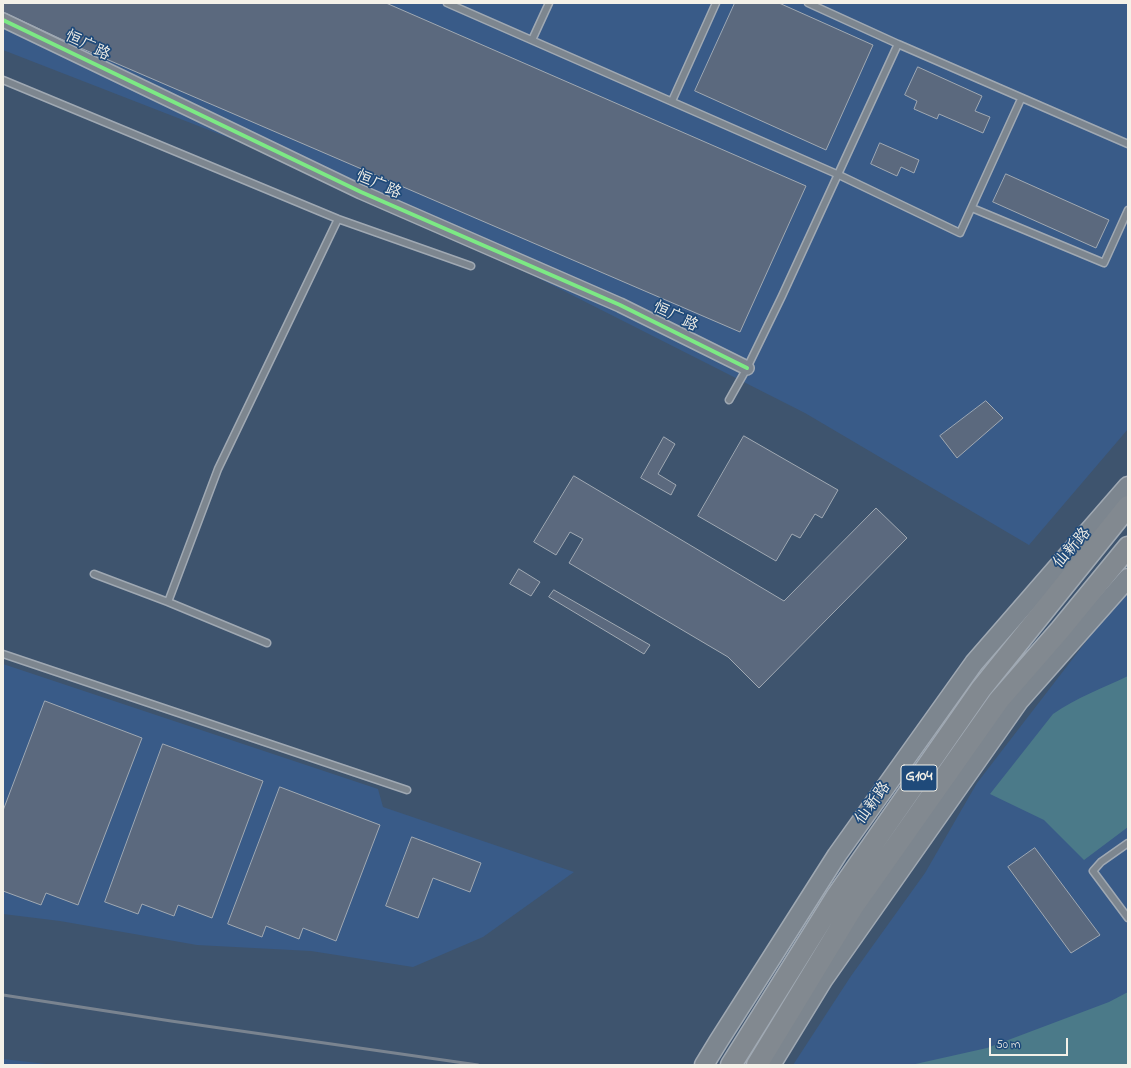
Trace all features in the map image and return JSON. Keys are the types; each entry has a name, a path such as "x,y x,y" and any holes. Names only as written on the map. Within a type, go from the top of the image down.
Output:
{"main road":[{"name":"仙新路","path":"704,1065 837,855 974,664 1128,487"},
{"name":"仙新路","path":"712,1065 733,1028 912,755 970,674 1068,563 1128,487"},
{"name":"仙新路","path":"731,1065 836,897 981,689 1128,506"},
{"path":"757,1065 853,907 1000,700 1128,547"},
{"path":"772,1065 823,980 1020,701 1128,579"},
{"path":"780,1065 823,990 1042,680 1128,579"}],"street":[{"name":"恒广路","path":"3,20 361,192 620,305 747,368"}],"lane":[{"path":"447,3 839,175 960,233 1022,99"},
{"path":"532,40 549,3"},
{"path":"672,101 716,3"},
{"path":"808,3 1022,99 1128,144"},
{"path":"729,400 747,368 839,175 898,44"},
{"path":"3,80 338,219 471,266"},
{"path":"972,208 1104,264 1128,210"},
{"path":"168,602 218,469 338,219"},
{"path":"94,574 168,602 267,643"},
{"path":"3,654 407,790"},
{"path":"1128,842 1101,862 1093,871 1128,918"}],"shaded area":[{"path":"3,3 1128,3 1128,429 1029,545 805,413 475,246 268,153 3,50"},
{"path":"1128,590 1128,1065 793,1065 851,976 925,873 977,783 1091,635"},
{"path":"3,664 378,789 383,807 574,872 483,937 413,967 311,951 197,945 60,921 3,914"},
{"path":"1128,676 1128,827 1084,860 1044,820 990,794 1053,714 1080,698"},
{"path":"1128,992 1128,1065 911,1065 987,1048 1109,1002"},
{"path":"3,1059 55,1065 3,1065"}],"building":[{"path":"3,3 386,3 806,186 740,332 76,46 3,12"},
{"path":"735,3 779,3 873,45 826,150 695,91"},
{"path":"918,67 982,96 975,111 990,117 983,133 939,114 937,119 914,109 917,101 905,95"},
{"path":"880,143 919,160 914,173 901,167 897,176 871,164"},
{"path":"1006,174 1109,220 1096,248 993,202"},
{"path":"986,401 1003,418 957,458 940,436"},
{"path":"744,436 838,490 822,518 815,514 800,538 792,534 776,561 698,516"},
{"path":"664,437 675,444 658,474 676,485 671,495 641,478"},
{"path":"574,476 784,601 876,508 907,538 759,688 728,657 569,563 583,539 570,532 556,555 534,542"},
{"path":"519,569 540,582 531,596 510,584"},
{"path":"554,590 650,645 644,654 549,597"},
{"path":"45,701 142,738 78,905 46,893 41,905 3,891 3,811"},
{"path":"163,744 263,781 212,918 178,905 174,916 142,904 138,914 105,902"},
{"path":"280,787 380,825 336,941 303,928 299,939 266,926 262,937 228,924"},
{"path":"412,837 481,863 470,892 433,878 418,918 386,906"},
{"path":"1035,848 1100,935 1071,953 1008,867"}],"railway":[{"path":"3,995 171,1021 478,1065"}],"cycle path":[{"path":"3,20 361,192 620,305 747,368"}]}
